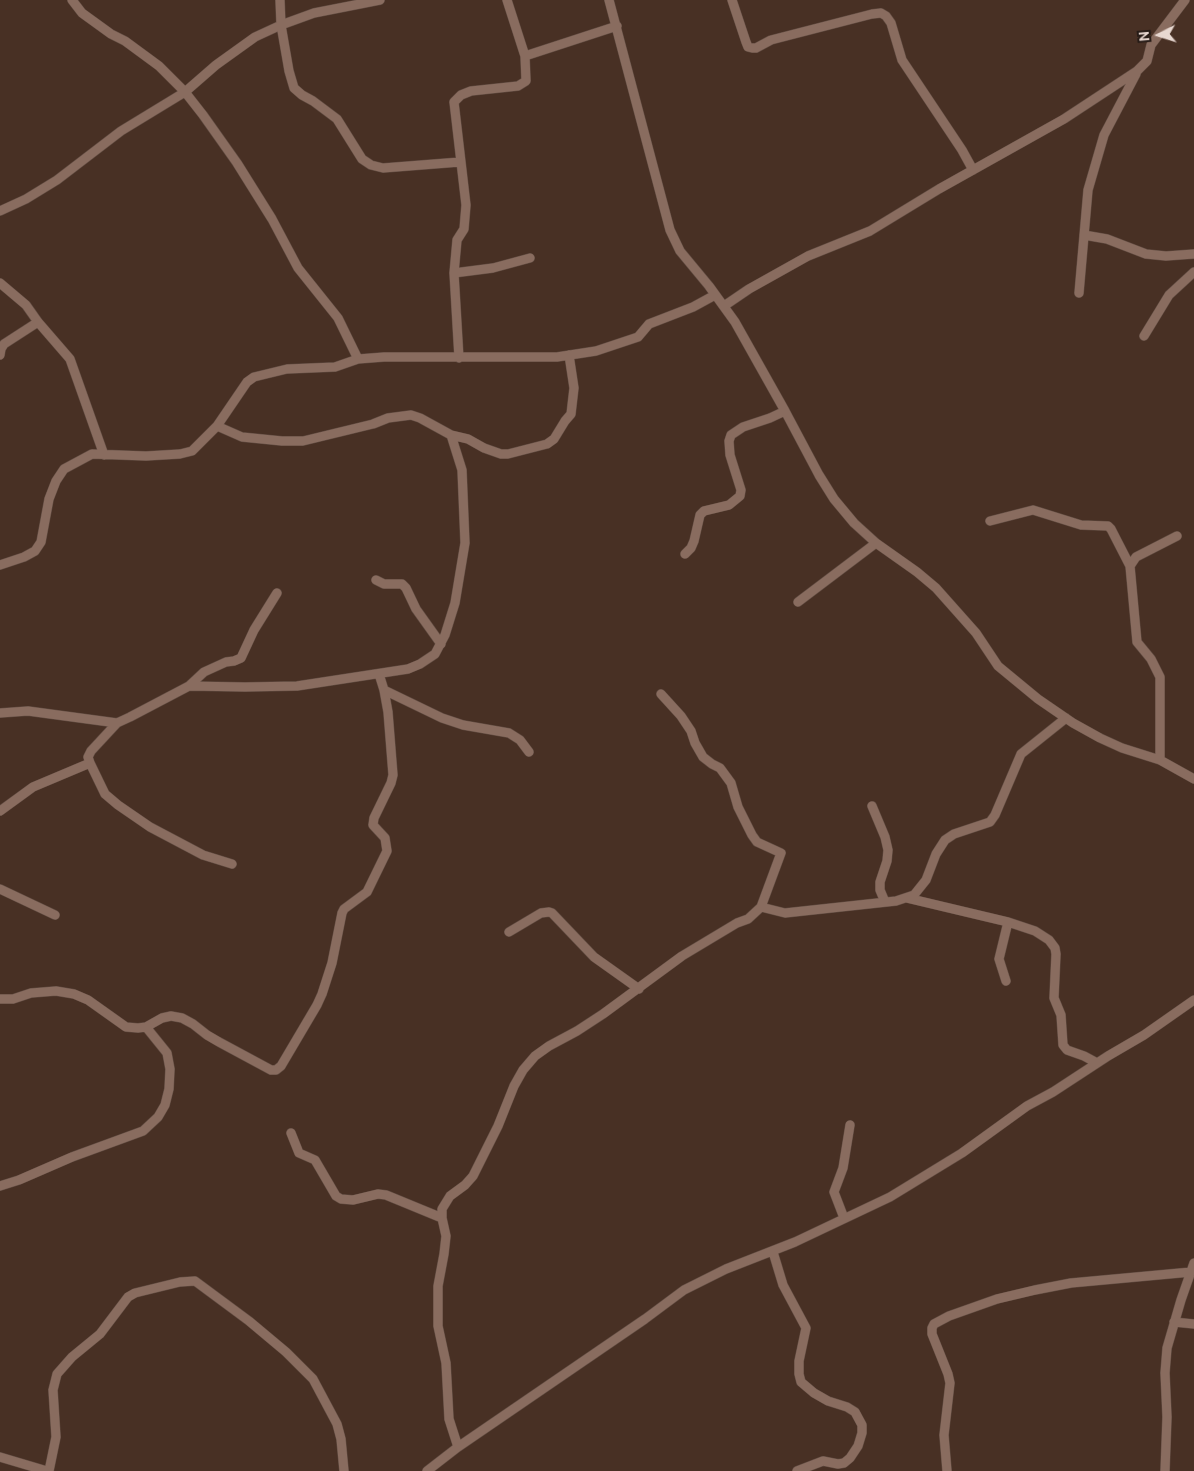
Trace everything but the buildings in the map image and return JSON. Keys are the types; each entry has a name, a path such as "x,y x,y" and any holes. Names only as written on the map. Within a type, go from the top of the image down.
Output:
{"street":[{"path":"72,0 82,14 111,34 125,41 158,66 185,92 237,163 272,218 298,268 338,318 358,360"},
{"path":"280,0 281,24 289,71 294,88 337,119 362,158 371,165 383,168 460,162"},
{"path":"0,212 57,180 121,132 185,92 216,65 255,38 281,24 314,13 380,0"},
{"path":"459,358 454,273 457,240 462,233 466,205 454,102 461,95 471,91 518,86 526,81 525,56 507,0"},
{"path":"609,0 670,230 680,251 735,322 834,499 854,523 876,543 936,588 976,633 998,666 1038,699 1100,738 1122,748 1160,760 1194,779"},
{"path":"732,0 748,47 752,48 756,48 771,40 872,14 881,13 886,16 891,23 902,60 962,150 973,170"},
{"path":"1079,293 1088,190 1099,152 1112,117 1137,72 1147,61 1151,45 1186,0"},
{"path":"525,56 617,26"},
{"path":"724,306 749,288 785,268 830,246 870,231 1064,119 1137,72"},
{"path":"1084,235 1107,239 1146,254 1166,256 1194,254"},
{"path":"454,273 494,268 530,258"},
{"path":"1144,336 1169,295 1194,272"},
{"path":"0,283 26,305 70,360 104,455"},
{"path":"0,565 35,551 41,542 49,499 56,481 64,469 92,454 146,456 180,454 192,451 217,426 247,382 254,377 287,369 335,367 358,360 384,357 459,358 569,355 596,351 638,337 649,324 693,307 715,295"},
{"path":"0,355 0,349 4,344 38,322"},
{"path":"217,426 242,437 282,441 303,440 373,424 388,418 411,415 420,418 451,436 468,439 475,444 501,454 508,454 547,444 554,439 571,414 574,388 569,355"},
{"path":"685,554 694,541 700,515 704,512 730,505 740,496 730,455 729,441 731,435 743,427 786,411"},
{"path":"189,686 297,686 408,669 435,654 456,603 465,543 462,470 451,436"},
{"path":"990,521 1033,510 1081,524 1108,526 1111,529 1130,566 1137,642 1151,659 1160,677 1160,760"},
{"path":"1130,566 1136,556 1177,536"},
{"path":"798,602 876,543"},
{"path":"376,580 384,584 402,584 406,588 416,608 440,644"},
{"path":"0,712 28,711 117,722 130,718 189,686 204,672 226,662 241,658 254,630 277,593"},
{"path":"0,999 13,999 31,994 56,991 74,994 88,1000 126,1027 146,1027 162,1018 171,1016 182,1018 206,1035 271,1070 276,1070 282,1066 320,999 332,963 342,911 367,892 387,851 385,838 373,825 374,818 393,775 392,748 384,690 379,674"},
{"path":"384,690 463,726 509,733 520,740 529,752"},
{"path":"458,1447 449,1419 446,1363 438,1326 438,1286 446,1236 442,1218 442,1209 445,1202 469,1180 479,1164 523,1070 535,1056 548,1046 577,1031 639,989 682,956 737,923 748,919 761,907 781,853 757,842 738,807 731,783 720,768 703,757 691,731 681,716 661,694"},
{"path":"761,907 785,912 885,902 914,895 926,880 936,854 945,840 954,834 990,822 995,815 1021,754 1066,718"},
{"path":"117,722 88,756 105,794 150,826 203,855 232,864"},
{"path":"0,811 33,788 90,763"},
{"path":"872,806 885,836 888,850 887,862 880,882 880,890 885,902"},
{"path":"0,888 55,915"},
{"path":"907,898 1008,922 1035,931 1049,940 1056,954 1054,998 1061,1014 1063,1045 1067,1050 1097,1063"},
{"path":"509,932 541,913 552,913 594,957 639,989"},
{"path":"1006,981 999,958 1008,922"},
{"path":"427,1471 458,1447 645,1319 684,1290 726,1270 774,1252 890,1197 970,1148 1027,1106 1054,1092 1144,1035 1194,1000"},
{"path":"0,1186 20,1180 72,1157 143,1131 158,1118 165,1105 169,1089 170,1069 167,1053 146,1027"},
{"path":"844,1218 834,1192 843,1168 850,1125"},
{"path":"292,1133 299,1153 315,1160 336,1196 341,1199 352,1200 378,1194 442,1218"},
{"path":"774,1252 783,1285 806,1328 799,1361 801,1382 828,1402 847,1407 855,1412 862,1424 862,1433 858,1446 844,1463 838,1464 823,1461 796,1471"},
{"path":"947,1471 944,1435 950,1383 932,1334 934,1324 949,1316 997,1299 1035,1290 1070,1283 1192,1268 1174,1322 1168,1348 1165,1373 1167,1417 1165,1471"},
{"path":"0,1457 48,1471 56,1437 53,1390 57,1374 72,1357 100,1334 128,1297 135,1293 196,1281 249,1321 308,1373 336,1424 341,1439 344,1471"},
{"path":"1174,1322 1194,1324"}]}
